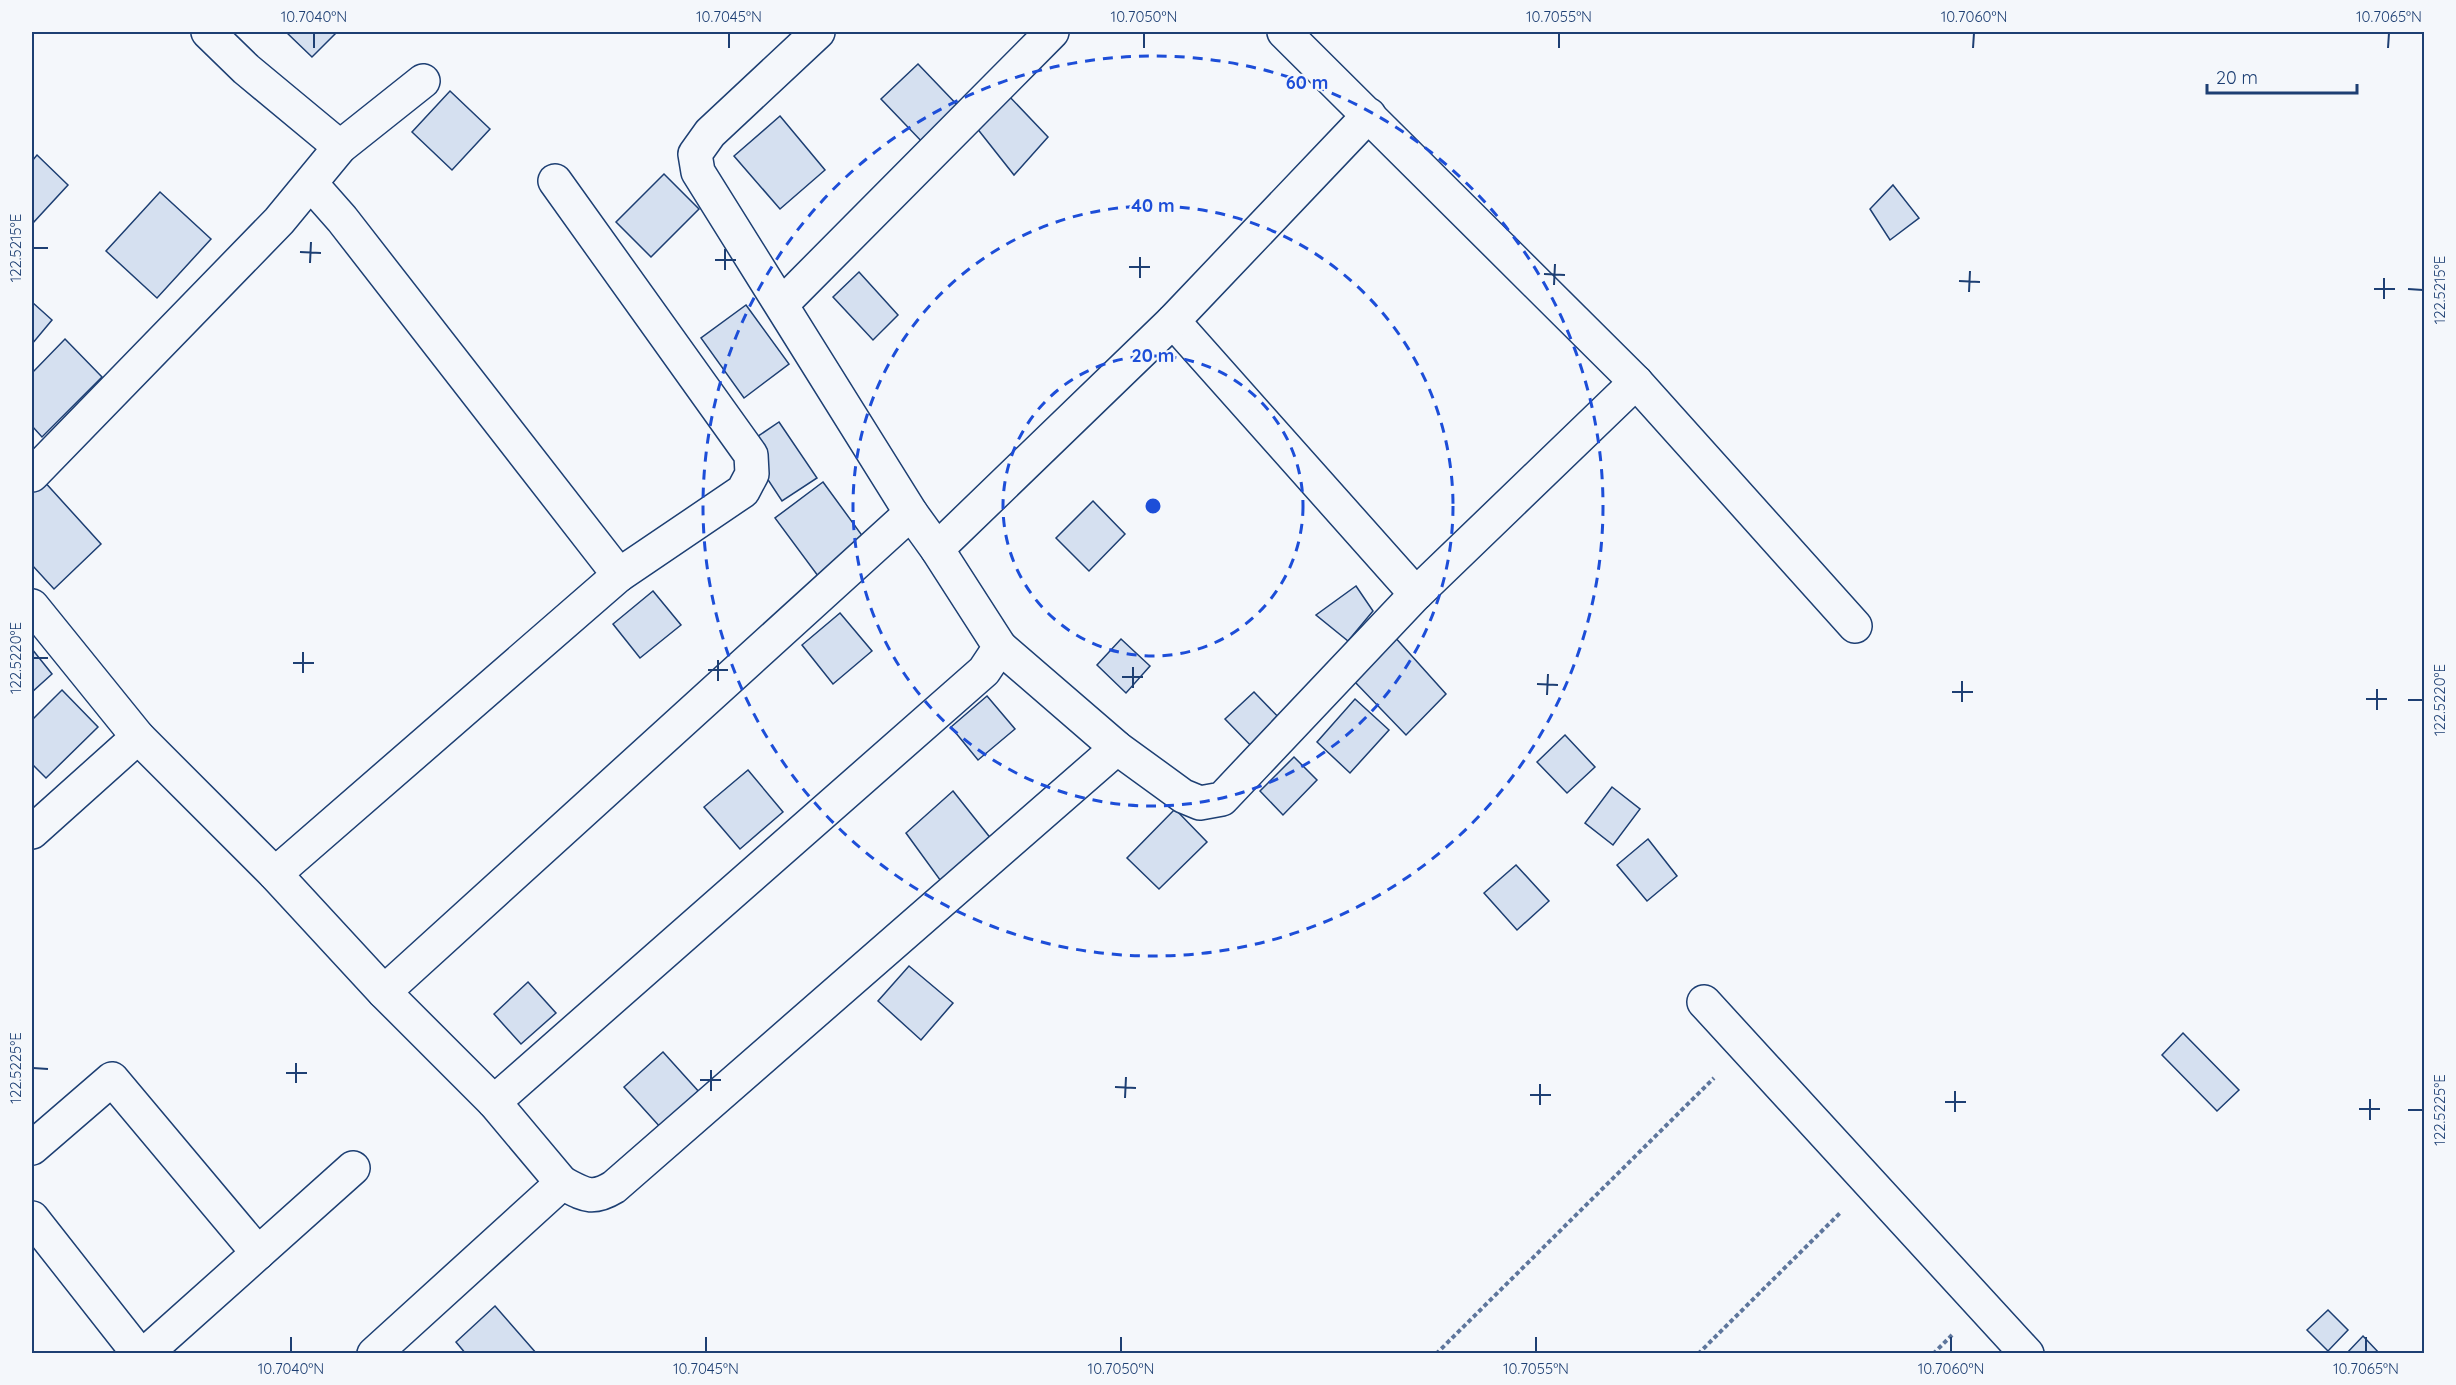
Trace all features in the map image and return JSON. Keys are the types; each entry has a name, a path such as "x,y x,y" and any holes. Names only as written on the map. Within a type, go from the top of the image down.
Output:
{"street":[{"path":"208,32 246,69 340,147"},
{"path":"818,32 710,133 696,154 699,172 911,513 938,549 1000,647 1117,748 1183,796 1200,803 1222,800 1416,594 1636,382"},
{"path":"782,304 1052,32"},
{"path":"1284,32 1636,382 1856,626"},
{"path":"32,475 279,221 312,185 340,147 423,81"},
{"path":"938,549 1173,321 1369,115"},
{"path":"275,874 619,575 743,491 752,474 751,455 555,182"},
{"path":"312,185 342,219 619,575"},
{"path":"1173,321 1416,594"},
{"path":"384,992 911,513"},
{"path":"32,606 138,737 275,874 384,992 494,1102 562,1183 588,1196 601,1195 614,1187 1117,748"},
{"path":"494,1102 984,671 1000,647"},
{"path":"32,832 138,737"},
{"path":"1704,1002 2027,1353"},
{"path":"32,1148 112,1079 258,1253"},
{"path":"145,1353 353,1168"},
{"path":"374,1353 562,1183"},
{"path":"32,1218 139,1353"}],"path":[{"path":"1436,1353 1744,1047"},
{"path":"1698,1353 1871,1183"}],"building":[{"path":"286,32 337,32 312,57"},
{"path":"918,64 963,111 926,146 881,99"},
{"path":"450,91 490,129 452,170 412,132"},
{"path":"1007,94 1048,137 1014,175 976,127"},
{"path":"780,116 825,170 780,209 734,156"},
{"path":"37,155 68,185 32,224 32,161"},
{"path":"664,174 699,209 651,257 616,222"},
{"path":"1893,185 1919,218 1890,240 1870,209"},
{"path":"160,192 211,239 157,298 106,251"},
{"path":"859,272 898,315 873,340 833,297"},
{"path":"32,302 52,320 32,344"},
{"path":"746,305 789,364 744,398 701,338"},
{"path":"65,339 102,377 42,437 32,426 32,373"},
{"path":"779,422 817,478 782,501 745,445"},
{"path":"42,479 101,544 54,589 32,565 32,489"},
{"path":"823,482 869,545 821,580 775,518"},
{"path":"1093,501 1125,534 1089,571 1056,538"},
{"path":"1356,586 1373,611 1348,641 1316,615"},
{"path":"653,591 681,625 640,658 613,624"},
{"path":"840,613 872,651 833,684 802,645"},
{"path":"1393,635 1446,694 1406,735 1354,681"},
{"path":"1121,639 1150,666 1126,693 1097,665"},
{"path":"32,649 52,674 32,692"},
{"path":"62,690 98,727 46,778 32,764 32,720"},
{"path":"1254,692 1285,724 1257,752 1225,719"},
{"path":"987,696 1015,729 978,760 951,727"},
{"path":"1355,699 1389,730 1350,773 1317,742"},
{"path":"1565,735 1595,767 1567,793 1537,762"},
{"path":"1294,757 1317,780 1283,815 1260,791"},
{"path":"748,770 783,812 740,849 704,807"},
{"path":"1612,787 1640,809 1613,845 1585,823"},
{"path":"953,791 992,840 943,884 906,833"},
{"path":"1175,809 1207,842 1159,889 1127,858"},
{"path":"1648,839 1677,876 1647,901 1617,865"},
{"path":"1516,865 1549,901 1517,930 1484,893"},
{"path":"909,966 953,1003 921,1040 878,1001"},
{"path":"528,982 556,1013 521,1044 494,1014"},
{"path":"2183,1033 2239,1090 2217,1111 2162,1055"},
{"path":"663,1052 700,1093 661,1128 624,1087"},
{"path":"495,1306 537,1354 466,1354 456,1342"},
{"path":"2328,1310 2348,1330 2328,1351 2307,1330"},
{"path":"2363,1336 2380,1354 2346,1354"}]}
